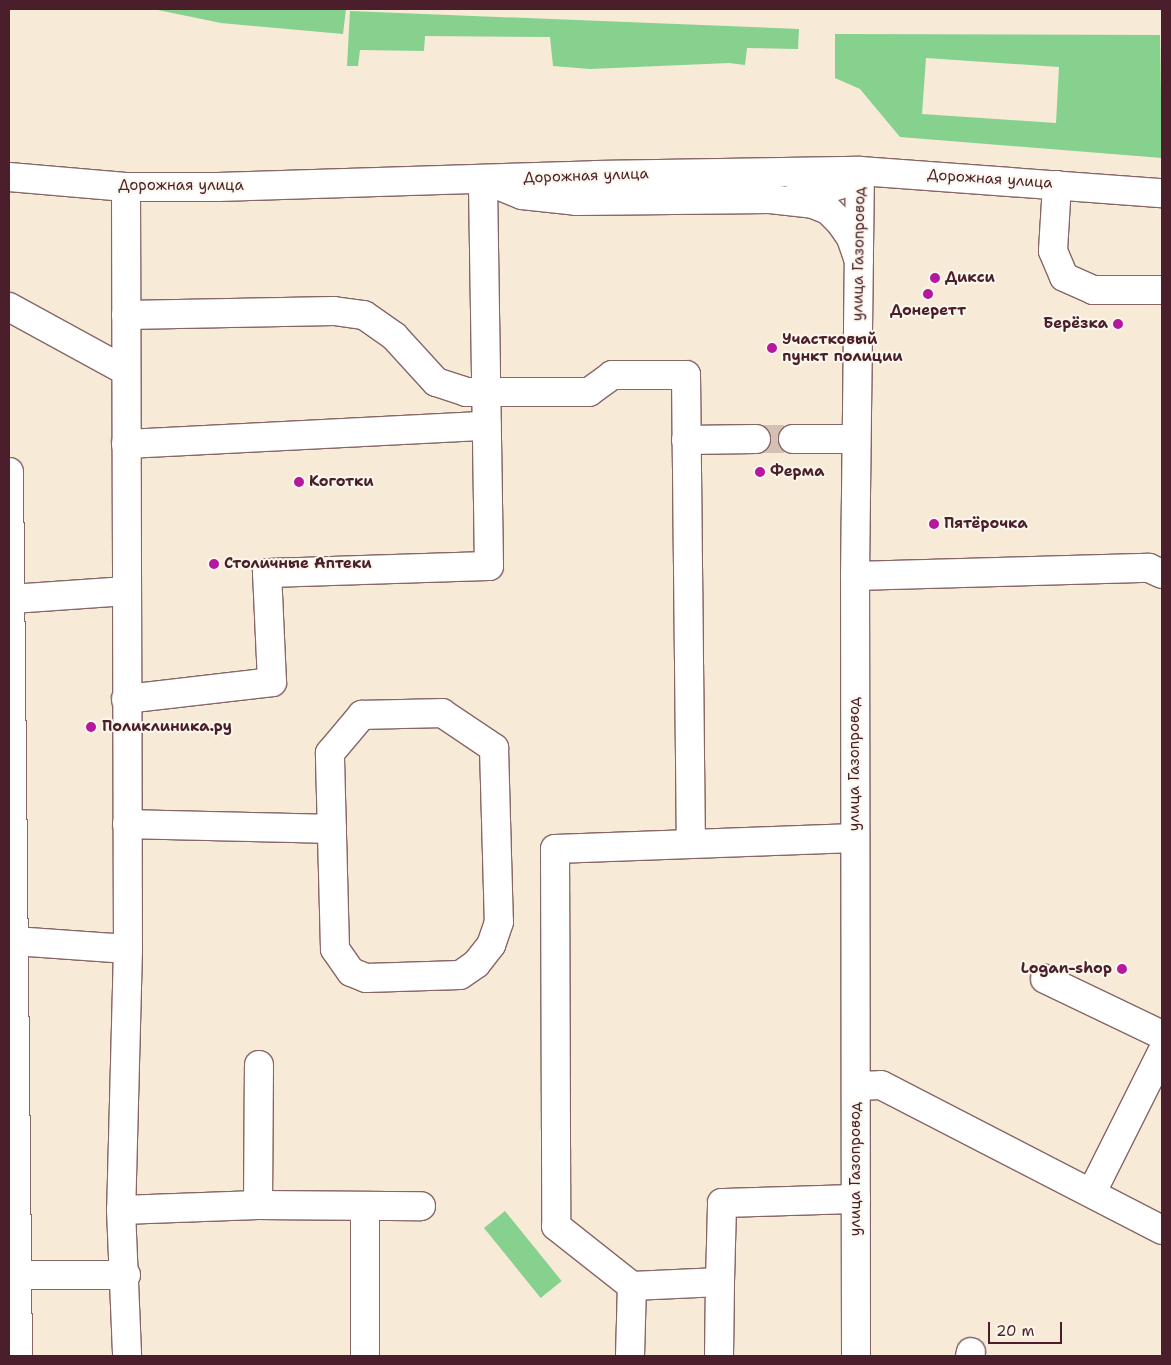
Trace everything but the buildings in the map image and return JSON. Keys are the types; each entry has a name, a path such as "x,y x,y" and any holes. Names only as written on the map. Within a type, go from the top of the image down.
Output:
{"street":[{"name":"Дорожная улица","path":"9,178 126,187 769,170 860,171 1162,193"},
{"path":"126,699 272,682 267,574 489,566 483,179 522,195 576,201 792,199 839,185 860,171"},
{"name":"улица Газопровод","path":"856,1356 854,576 860,171"},
{"path":"1058,184 1054,251 1064,277 1093,290 1162,290"},
{"path":"126,187 128,949 121,1210 126,1275 127,1356"},
{"path":"792,199 828,210 852,238 859,261"},
{"path":"9,307 126,370"},
{"path":"126,315 334,311 364,315 394,336 436,382 466,392 589,392 612,375 686,375 691,844"},
{"path":"126,444 487,426"},
{"path":"686,440 756,439"},
{"path":"793,439 856,439"},
{"path":"9,472 12,600 18,1356"},
{"path":"854,576 1149,568 1162,574"},
{"path":"12,600 127,591"},
{"path":"442,713 494,748 499,922 490,945 476,964 460,975 366,978 351,972 335,949 332,829 330,753 362,715 442,713"},
{"path":"127,824 332,829"},
{"path":"720,1282 632,1286 556,1226 555,849 855,838"},
{"path":"14,941 128,949"},
{"path":"1045,979 1162,1034"},
{"path":"1092,1192 1162,1052"},
{"path":"258,1205 259,1066"},
{"path":"856,1086 881,1085 1092,1192 1162,1230"},
{"path":"719,1356 722,1203 856,1199"},
{"path":"121,1210 258,1205 421,1206"},
{"path":"365,1206 365,1356"},
{"path":"18,1275 126,1275"},
{"path":"630,1356 632,1286"}],"green space":[{"path":"153,9 346,9 343,34 221,23"},
{"path":"350,11 799,29 798,49 747,48 745,65 729,63 590,69 553,66 550,37 425,36 424,51 360,50 358,66 347,66"},
{"path":"835,34 1160,35 1162,158 900,137 860,89 835,78","holes":["926,58 1059,67 1056,123 922,114"]},
{"path":"505,1211 562,1281 541,1298 484,1228"}],"tunnel":[{"path":"756,439 793,439"}],"place":[{"name":"Дикси","path":"935,278"},
{"name":"Донеретт","path":"928,294"},
{"name":"Берёзка","path":"1118,324"},
{"name":"Участковый пункт полиции","path":"772,348"},
{"name":"Ферма","path":"760,472"},
{"name":"Коготки","path":"299,482"},
{"name":"Пятёрочка","path":"934,524"},
{"name":"Столичные Аптеки","path":"214,564"},
{"name":"Поликлиника.ру","path":"91,727"},
{"name":"Logan-shop","path":"1122,969"}]}
